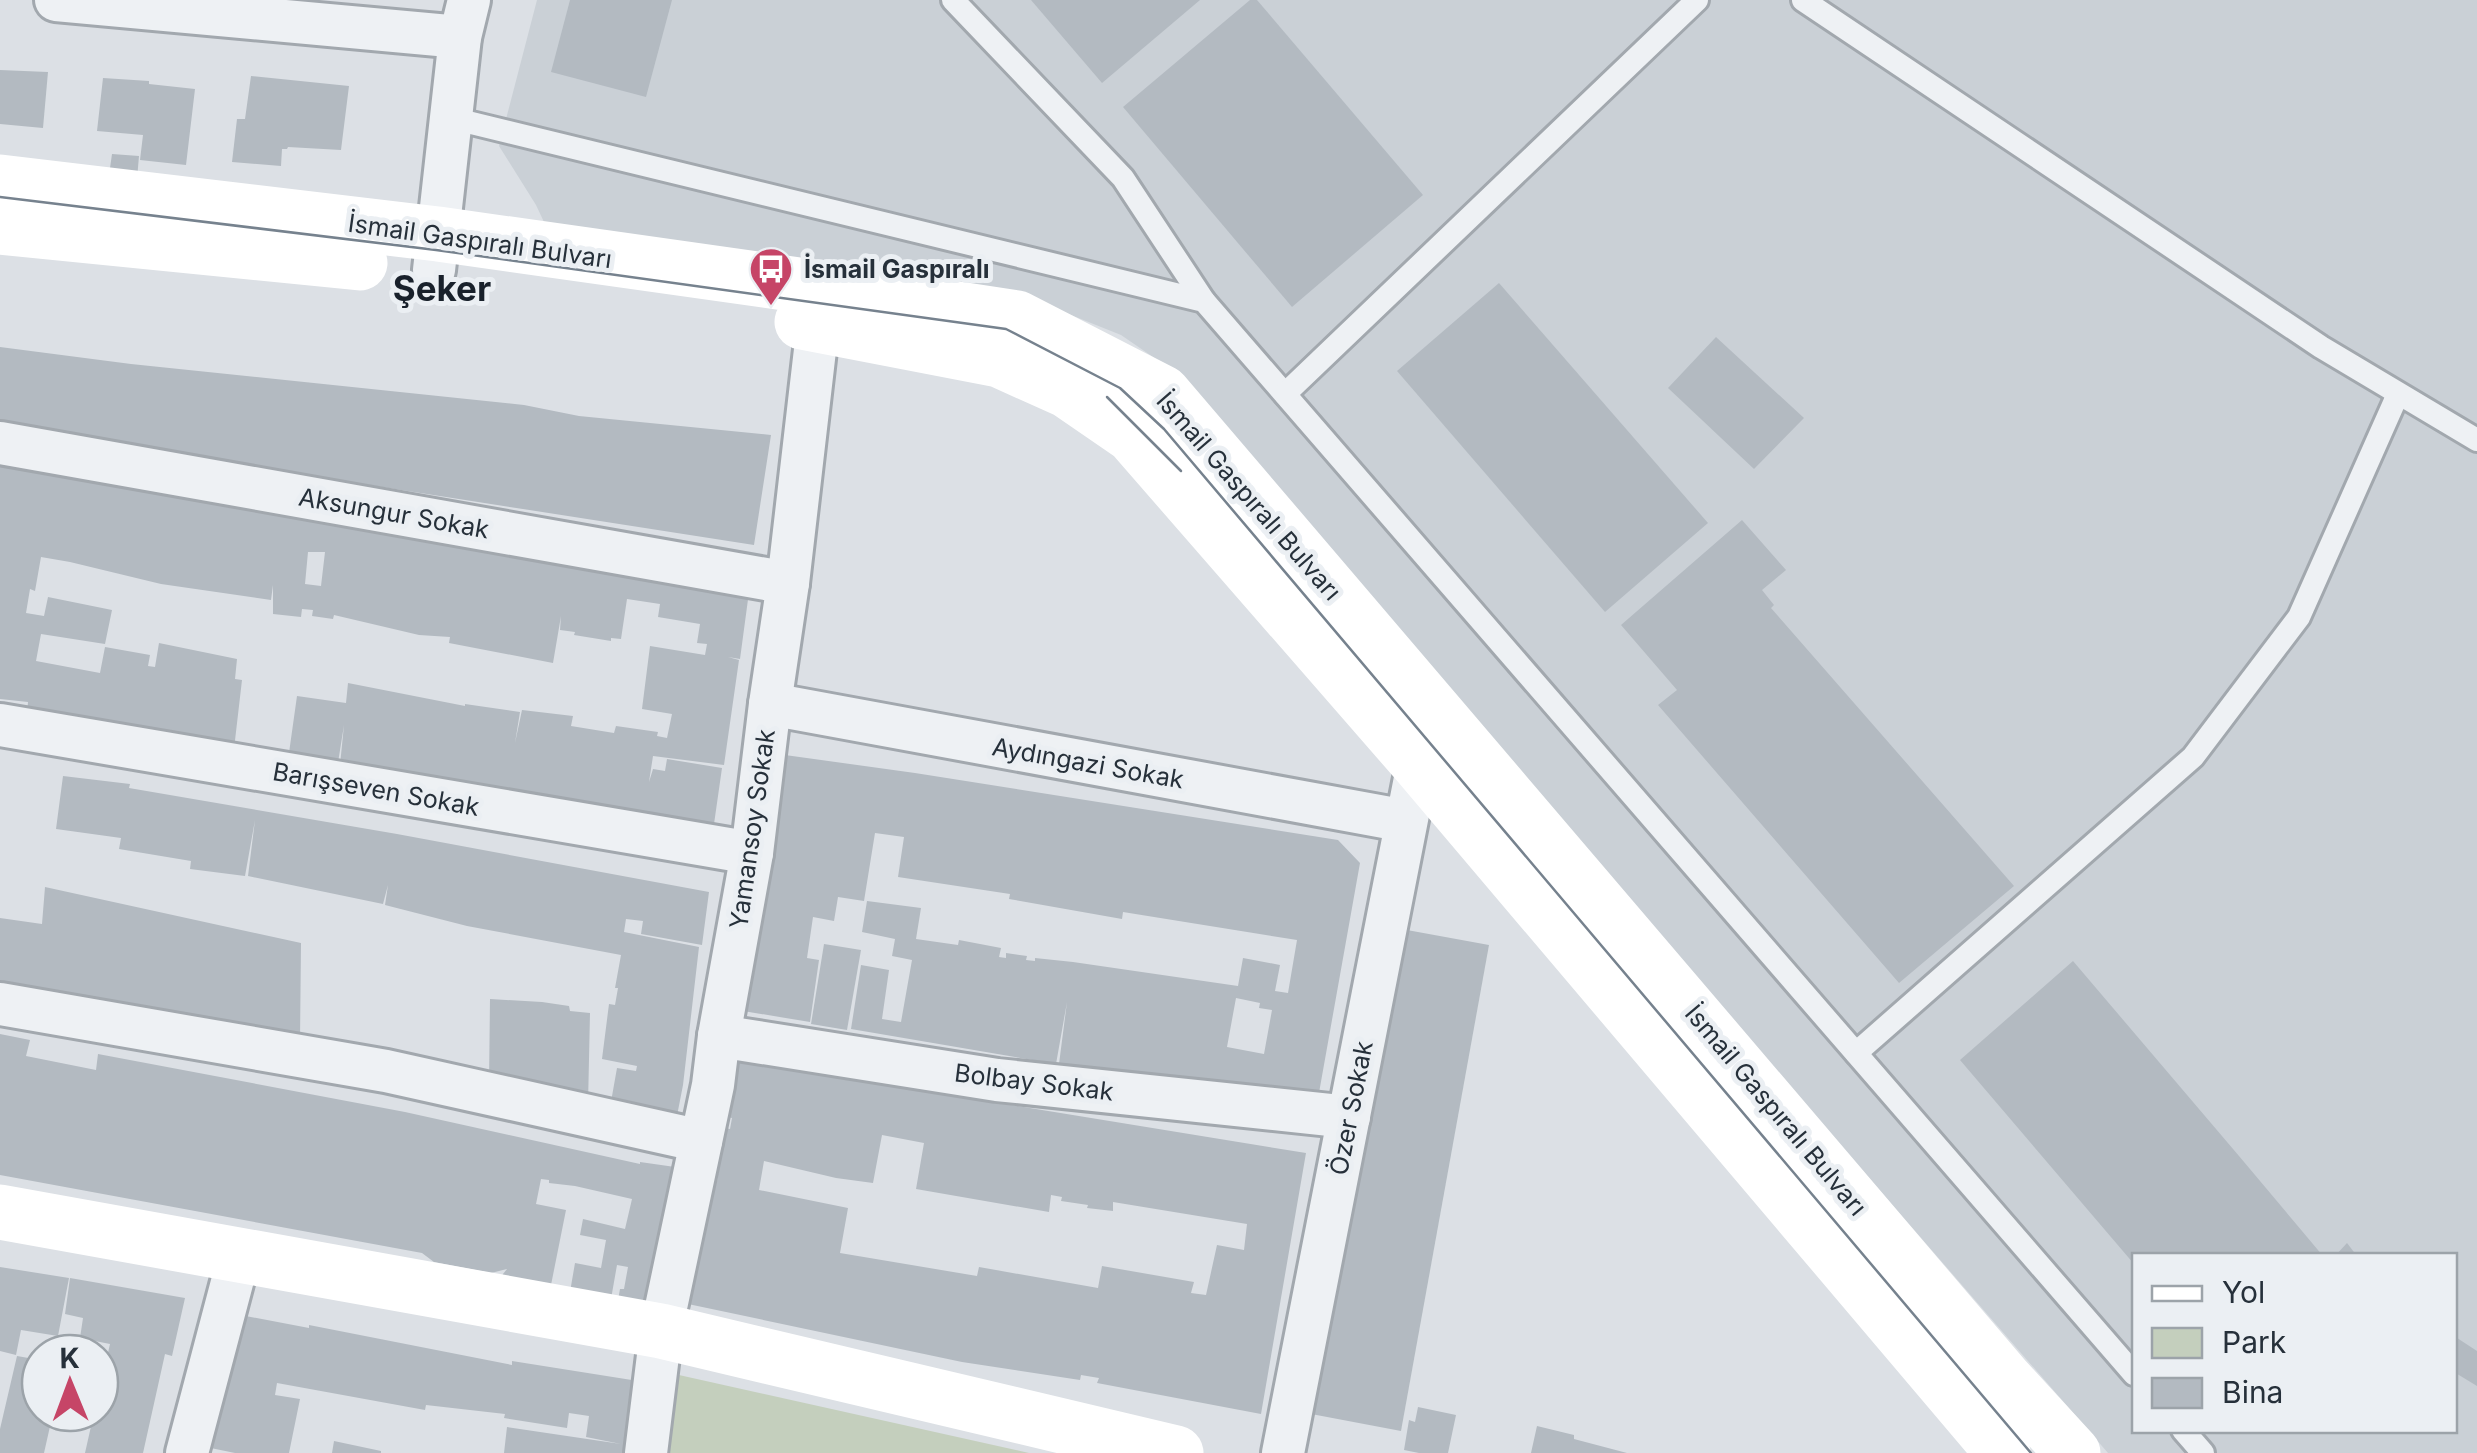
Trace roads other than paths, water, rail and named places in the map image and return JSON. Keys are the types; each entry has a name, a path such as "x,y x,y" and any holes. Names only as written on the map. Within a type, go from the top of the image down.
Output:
{"main road":[{"name":"İsmail Gaspıralı Bulvarı","path":"0,182 436,252 820,288 1017,318 1164,393 2005,1379 2073,1453"},
{"path":"0,226 436,252 999,360 1068,391 1132,435 1418,763 2003,1453"},
{"path":"0,1212 661,1331 1176,1453"}],"street":[{"path":"56,0 464,19 436,252"},
{"name":"Yamansoy Sokak","path":"646,1453 661,1331 713,1085 752,853 818,324"},
{"name":"Aksungur Sokak","path":"0,443 788,583"},
{"name":"Aydıngazi Sokak","path":"770,704 1406,822"},
{"name":"Barışseven Sokak","path":"0,725 752,853"},
{"name":"Özer Sokak","path":"1283,1453 1418,763"},
{"path":"0,1004 386,1072 700,1142"},
{"name":"Bolbay Sokak","path":"719,1036 997,1080 1350,1116"},
{"path":"187,1453 239,1256"}],"lane":[{"path":"953,0 1123,178 1204,301 2132,1372"},
{"path":"1285,394 1697,0"},
{"path":"1802,0 2321,347 2477,440"},
{"path":"450,118 1204,301"},
{"path":"1856,1052 2192,757 2299,616 2398,394"},
{"path":"2185,1433 2202,1453"}],"tram line":[{"path":"0,197 436,250 1006,329 1120,388 1164,429 2031,1453"},
{"path":"1107,397 1181,471"}],"place":[{"name":"İsmail Gaspıralı","path":"771,307"}],"district":[{"name":"Şeker","path":"442,289"}]}
